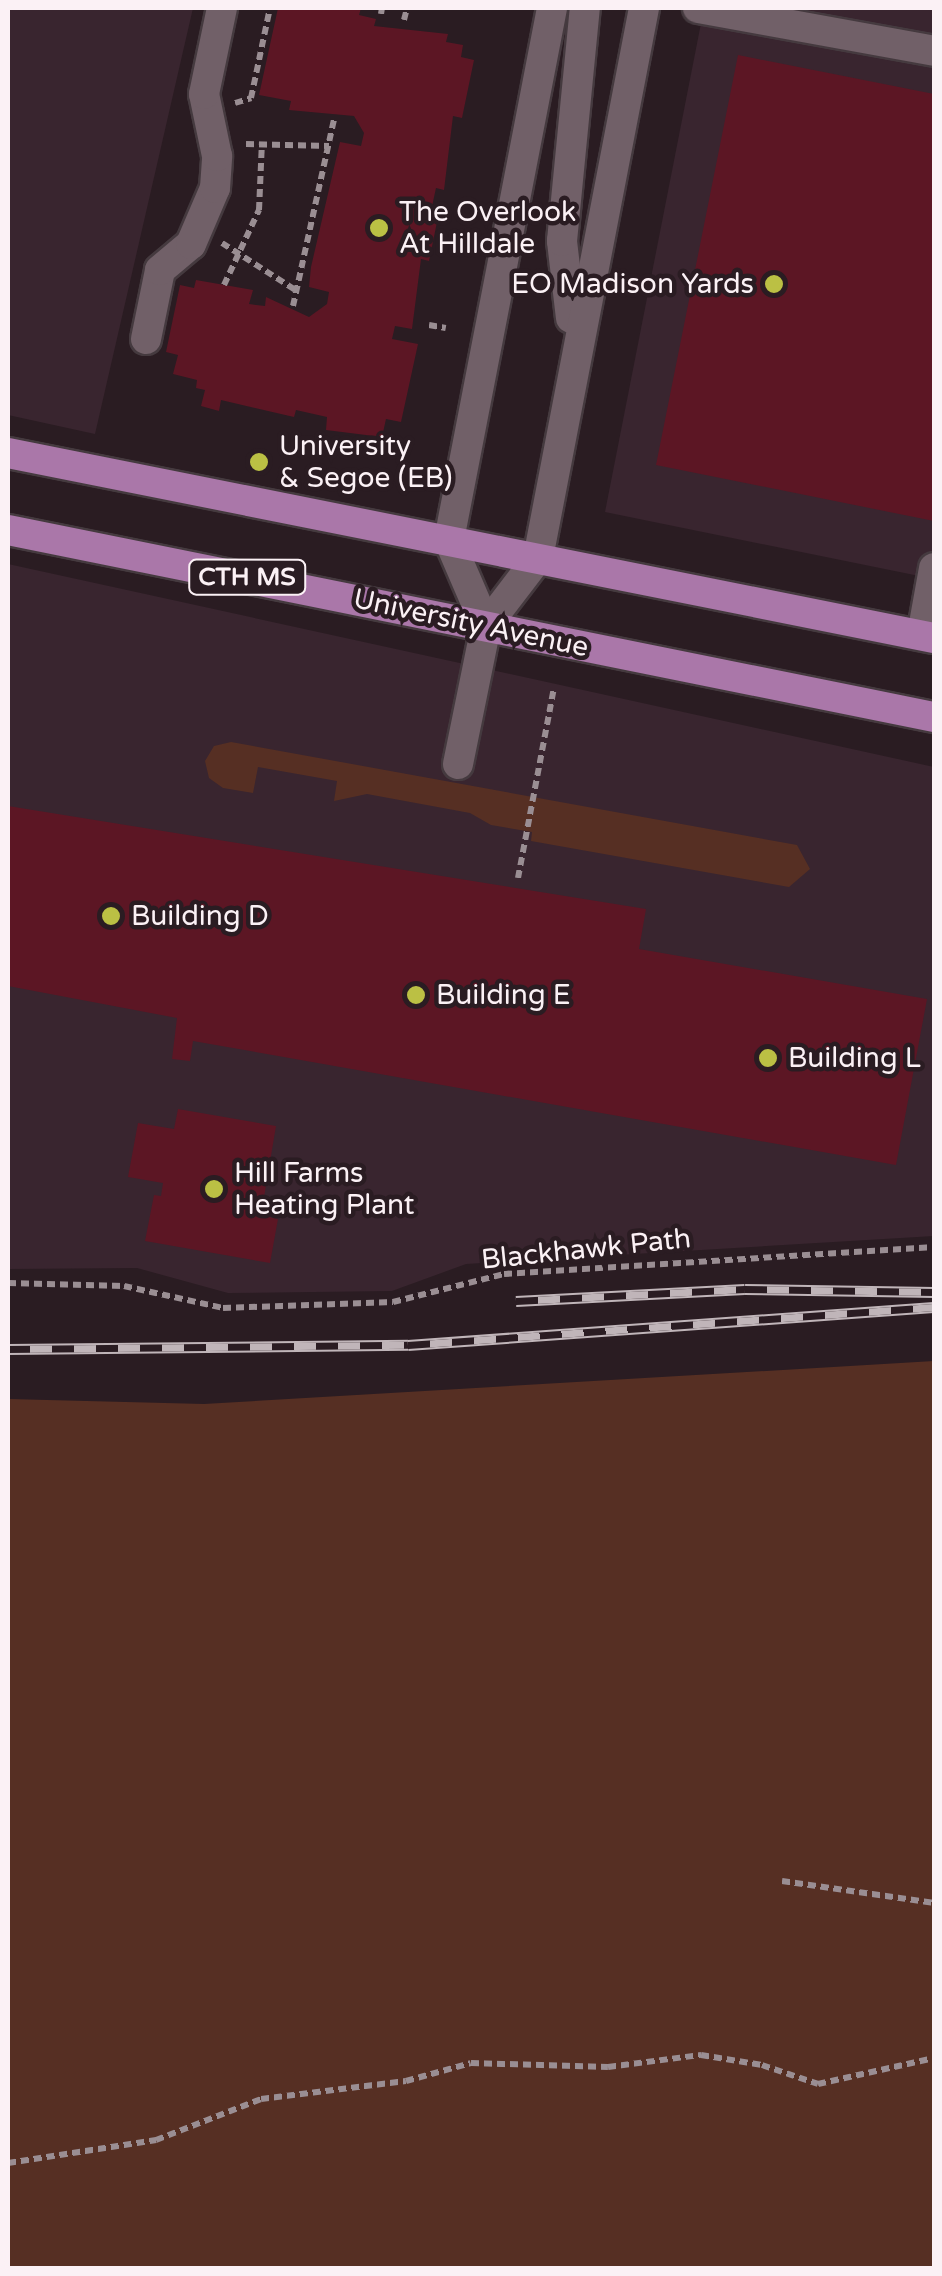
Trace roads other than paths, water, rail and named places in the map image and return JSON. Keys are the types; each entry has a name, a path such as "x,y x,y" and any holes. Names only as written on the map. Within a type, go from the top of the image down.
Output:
{"main road":[{"path":"8,453 928,636"},
{"name":"University Avenue","path":"8,530 934,717"},
{"path":"686,666 934,733"}],"street":[{"path":"146,339 160,270 199,230 215,188 215,146 204,94 222,8"},
{"path":"486,626 448,540 552,8"},
{"path":"574,351 562,240 585,8"},
{"path":"458,764 486,626 538,558 574,351 644,8"},
{"path":"698,8 934,51"},
{"path":"928,636 934,568"}],"railway":[{"path":"516,1301 745,1289 934,1292"},
{"path":"8,1349 408,1345 934,1307"}],"place":[{"name":"The Overlook At Hilldale","path":"379,228"},
{"name":"EO Madison Yards","path":"774,284"},
{"name":"University & Segoe (EB)","path":"259,462"},
{"name":"Building D","path":"111,916"},
{"name":"Building E","path":"416,995"},
{"name":"Building L","path":"768,1058"},
{"name":"Hill Farms Heating Plant","path":"214,1189"}]}
